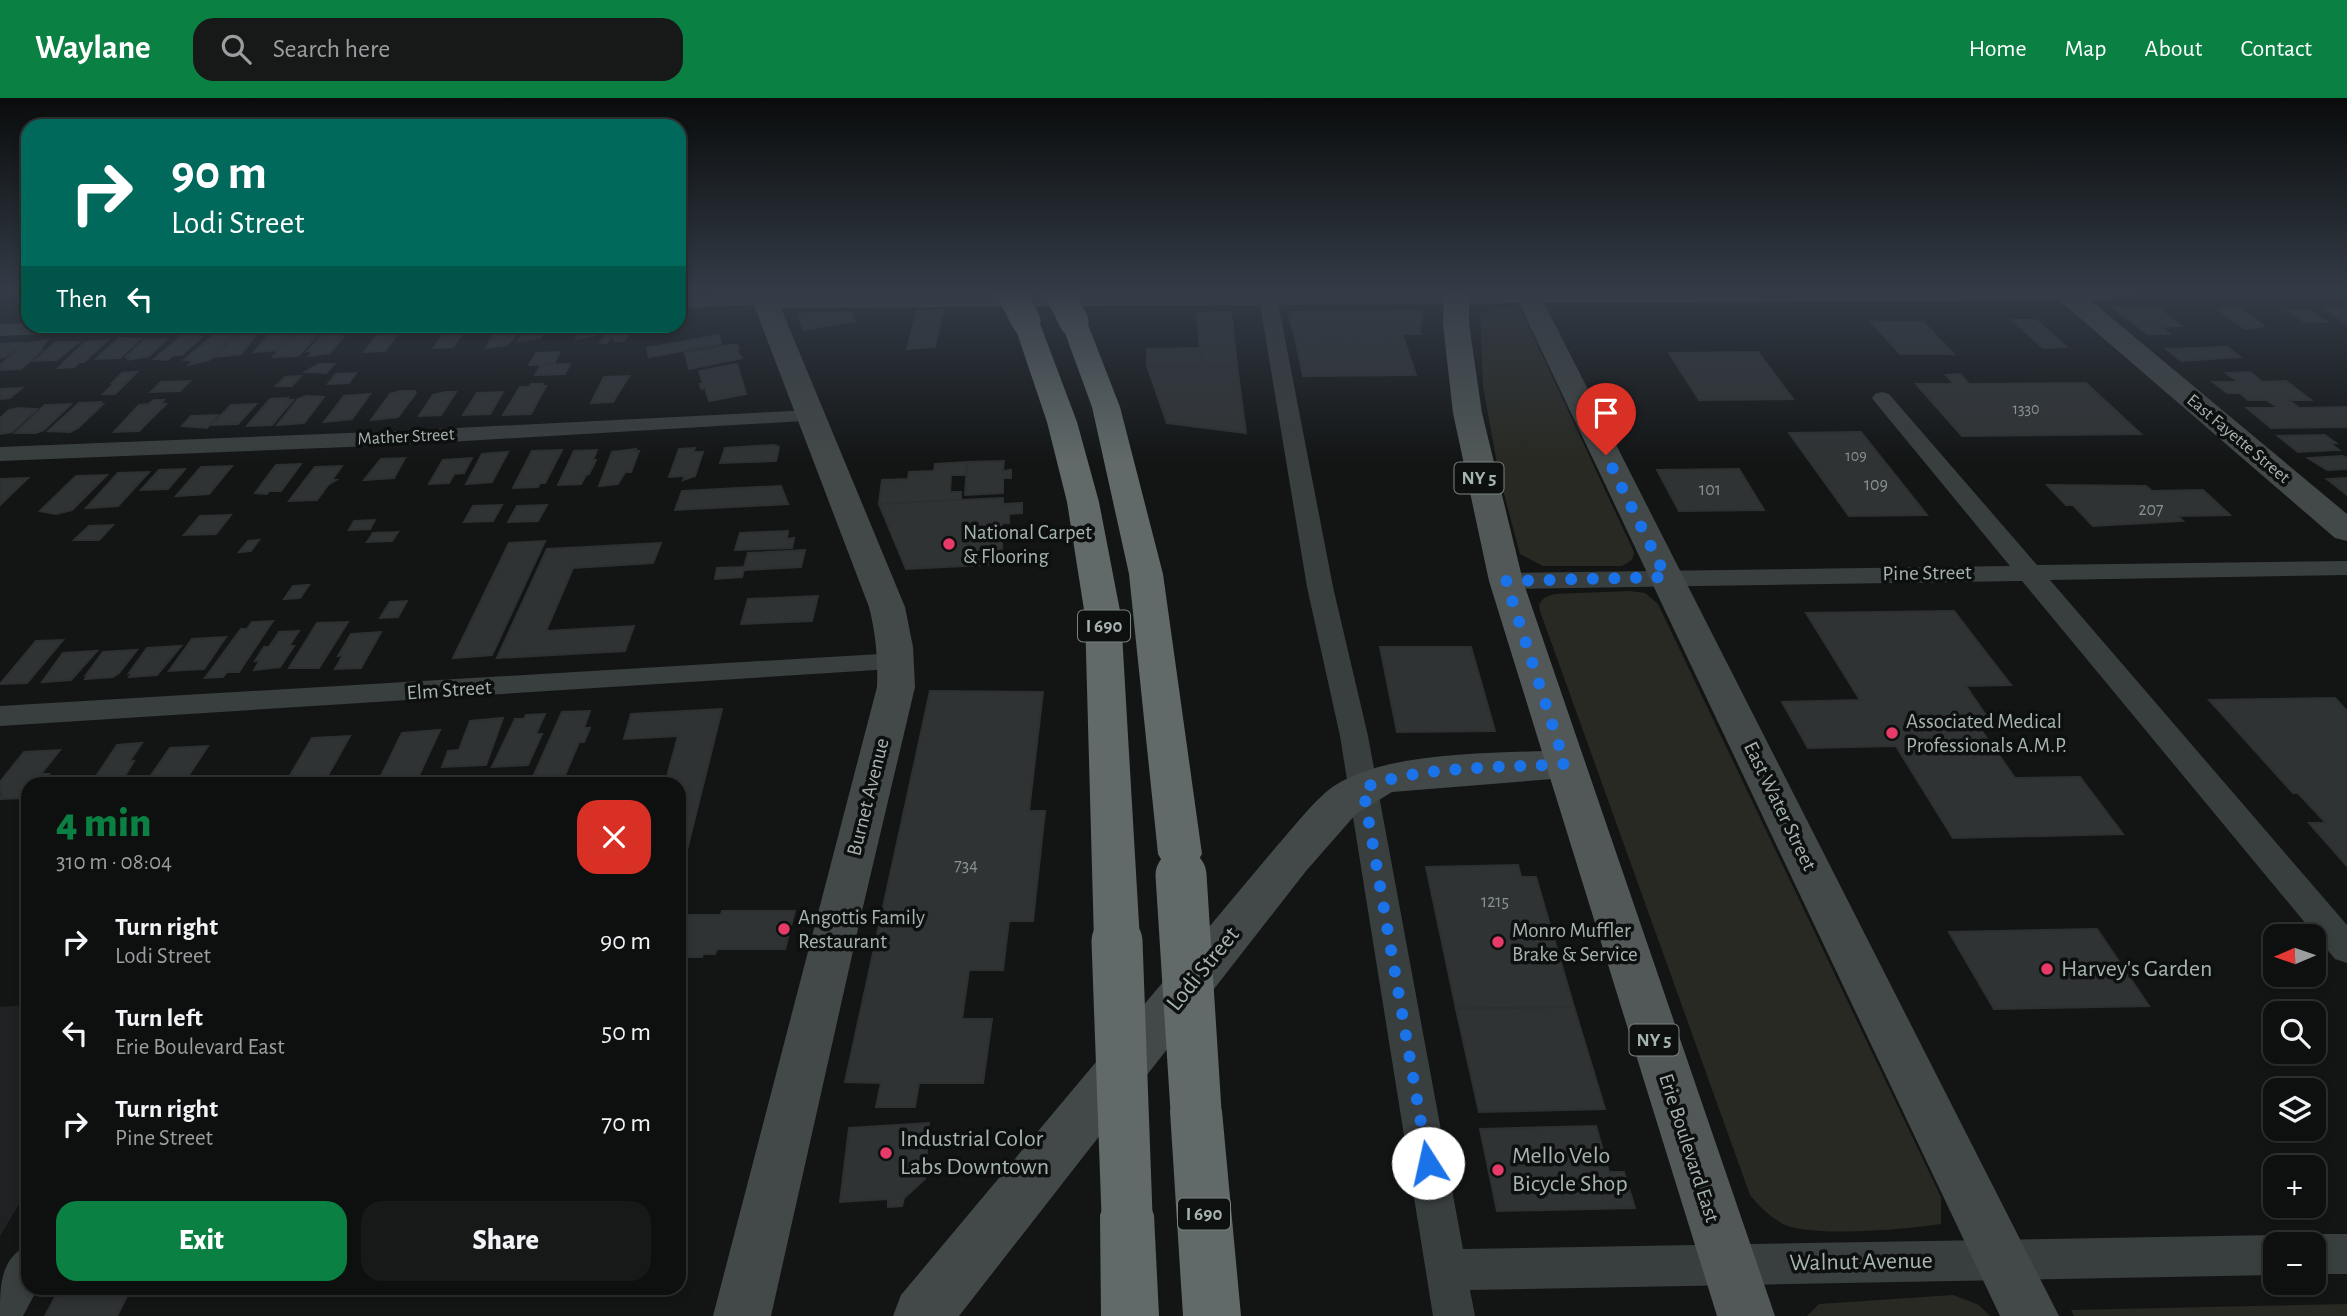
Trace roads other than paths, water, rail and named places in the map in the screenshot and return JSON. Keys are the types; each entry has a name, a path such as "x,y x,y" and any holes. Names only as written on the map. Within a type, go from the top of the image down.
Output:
{"highway":[{"name":"I 690","path":"1035,349 1062,422 1073,462 1083,502 1103,617 1130,1316"},
{"name":"I 690","path":"1084,349 1106,407 1146,575 1180,854 1212,1316"}],"main road":[{"name":"Erie Boulevard East","path":"1461,349 1466,414 1506,581 1727,1265 1746,1316"}],"street":[{"name":"Burnet Avenue","path":"742,1316 896,687 896,636 887,607 785,349"},
{"path":"1278,349 1320,587 1363,788 1454,1316"},
{"name":"East Water Street","path":"1554,349 2030,1316"},
{"name":"East Fayette Street","path":"2132,349 2347,531"},
{"path":"1882,398 2347,948"},
{"name":"Mather Street","path":"0,454 398,438 812,416"},
{"name":"Pine Street","path":"1506,581 2347,568"},
{"name":"Elm Street","path":"0,716 897,662"},
{"name":"Lodi Street","path":"922,1316 1292,859 1341,803 1363,788 1384,779 1413,774 1565,764"},
{"path":"2326,1254 2347,1254"},
{"name":"Walnut Avenue","path":"1446,1270 2263,1255"},
{"path":"0,1315 21,1278"}],"place":[{"name":"National Carpet & Flooring","path":"949,544"},
{"name":"Associated Medical Professionals A.M.P.","path":"1892,733"},
{"name":"Angottis Family Restaurant","path":"784,929"},
{"name":"Monro Muffler Brake & Service","path":"1498,942"},
{"name":"Harvey's Garden","path":"2047,969"},
{"name":"Industrial Color Labs Downtown","path":"886,1153"},
{"name":"Mello Velo Bicycle Shop","path":"1498,1170"}]}
